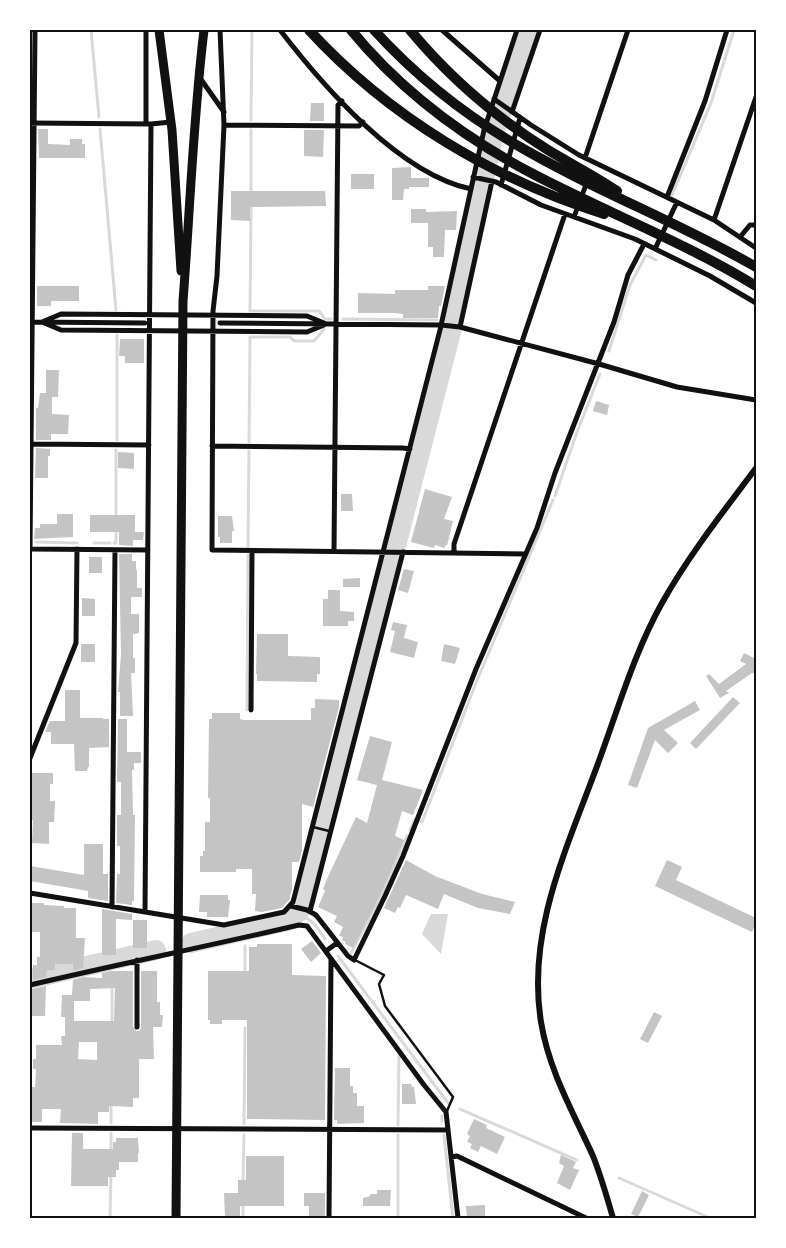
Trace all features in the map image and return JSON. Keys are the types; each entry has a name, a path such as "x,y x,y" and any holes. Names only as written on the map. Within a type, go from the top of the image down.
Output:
{"highway":[{"path":"159,30 171,122 183,301 176,1218"},
{"path":"183,301 204,30"},
{"path":"310,30 348,68 383,98 420,125 471,157 541,192 641,226"},
{"path":"351,30 402,83 426,104 476,140 534,174 709,259 756,286"},
{"path":"374,30 437,91 480,122 542,160 692,232 756,267"},
{"path":"410,30 440,64 484,105 548,150 648,211"}],"street":[{"path":"35,30 32,123 30,549 148,550"},
{"path":"145,912 150,331 149,124 146,30"},
{"path":"220,30 224,125 217,276 213,315 212,550 526,554"},
{"path":"280,30 309,66 383,140 412,162 458,187 471,190"},
{"path":"442,30 500,81"},
{"path":"30,892 217,924 231,924 284,912 291,906 315,827 386,552 410,449 444,325 471,190 476,178 484,130 497,100 500,81 517,30"},
{"path":"510,111 540,30"},
{"path":"585,158 628,30"},
{"path":"666,197 706,101 728,30"},
{"path":"199,76 224,112"},
{"path":"714,220 756,97"},
{"path":"497,100 554,141 585,158 714,220 756,248"},
{"path":"334,551 338,105 342,101"},
{"path":"501,185 520,118"},
{"path":"32,123 149,124 171,122"},
{"path":"224,125 359,126 363,122"},
{"path":"574,217 594,162"},
{"path":"476,178 491,181 541,205 655,248 710,276 756,303"},
{"path":"459,327 491,181"},
{"path":"655,248 677,202"},
{"path":"454,552 454,544 565,214"},
{"path":"740,237 750,225 756,224"},
{"path":"291,906 309,911 320,918 348,956 354,960 406,849 476,669 541,518 559,463 599,364 628,275 644,244"},
{"path":"42,322 61,314 213,315 307,316 326,324"},
{"path":"31,322 145,323"},
{"path":"42,322 61,330 213,332 307,332 326,324"},
{"path":"220,323 444,325 459,327 677,387 756,400"},
{"path":"30,444 149,445"},
{"path":"212,446 410,449"},
{"path":"613,1218 599,1171 555,1074 545,1041 539,1007 538,980 538,954 544,920 554,886 622,696 650,627 668,592 694,552 756,468"},
{"path":"30,758 76,643 77,549"},
{"path":"112,907 115,550"},
{"path":"251,710 252,551"},
{"path":"309,911 401,552"},
{"path":"30,985 303,925 310,929 424,1085 446,1112 458,1218"},
{"path":"326,951 338,943"},
{"path":"329,1218 331,959"},
{"path":"137,1028 138,960"},
{"path":"30,1128 448,1130"},
{"path":"451,1157 457,1156 586,1218"}],"lane":[{"path":"315,827 330,831"},
{"path":"354,960 384,975 379,984 385,1006 453,1097 446,1112"}],"shaded area":[{"path":"431,914 448,914 441,954 422,934"}],"building":[{"path":"311,103 324,103 324,121 310,121"},
{"path":"38,129 48,129 48,144 70,145 70,139 82,139 82,144 85,144 85,158 39,158"},
{"path":"304,130 324,130 323,157 304,156"},
{"path":"411,167 411,178 429,178 429,187 409,187 409,189 404,189 403,200 392,200 392,168"},
{"path":"351,174 374,174 374,189 351,189"},
{"path":"231,191 325,191 326,206 250,207 250,221 231,220"},
{"path":"411,209 426,209 426,212 457,211 456,230 445,230 444,257 433,257 433,247 428,247 428,223 411,223"},
{"path":"37,286 79,286 79,301 51,301 51,306 37,306"},
{"path":"428,286 445,286 441,306 439,306 438,318 403,318 403,314 395,313 358,313 358,293 395,294 395,290 428,290"},
{"path":"120,339 144,339 144,363 125,363 125,356 119,356"},
{"path":"46,370 59,370 58,397 52,397 52,414 69,415 68,434 51,434 51,440 36,440 36,408 38,408 40,393 46,393"},
{"path":"596,401 609,405 607,415 593,411"},
{"path":"36,448 50,449 50,456 48,456 48,478 35,478"},
{"path":"118,452 134,453 134,469 118,468"},
{"path":"425,489 452,497 444,519 453,521 445,548 435,545 434,548 411,542"},
{"path":"341,494 352,494 353,511 341,511"},
{"path":"57,514 73,514 73,537 34,539 35,528 40,528 40,524 57,524"},
{"path":"90,515 135,515 135,532 144,532 143,540 133,540 133,546 119,545 119,532 90,532"},
{"path":"218,516 232,516 234,531 232,531 232,543 220,543 220,537 218,537"},
{"path":"119,554 132,554 132,561 136,561 137,588 142,588 142,597 131,597 131,614 139,614 139,633 133,634 135,673 131,673 133,716 120,716 120,692 118,692 121,655"},
{"path":"89,557 102,557 102,573 89,573"},
{"path":"404,569 414,571 408,593 398,590"},
{"path":"360,578 360,587 343,587 343,579"},
{"path":"328,590 340,590 340,611 354,612 354,621 348,621 348,626 323,626 323,599 328,599"},
{"path":"82,598 95,599 95,616 82,616"},
{"path":"393,622 407,625 404,638 418,642 414,658 390,652 395,631 391,630"},
{"path":"257,634 288,634 288,656 320,657 320,674 317,674 317,682 257,681"},
{"path":"81,644 95,644 95,662 81,662"},
{"path":"444,644 460,648 455,664 441,661"},
{"path":"744,653 754,658 756,657 756,674 752,673 726,691 729,693 720,698 706,676 709,674 719,684 746,664 740,661"},
{"path":"65,690 80,690 80,718 109,719 109,747 89,748 89,767 87,771 75,771 74,744 51,744 51,732 45,732 50,721 65,721"},
{"path":"733,697 740,703 696,749 690,743"},
{"path":"315,699 339,700 339,707 313,807 302,804 302,850 299,862 292,862 292,889 289,900 282,908 262,912 255,911 256,894 252,894 252,869 236,869 236,872 200,872 200,856 203,856 203,851 205,851 205,822 210,822 210,798 208,798 209,719 212,719 212,713 240,713 240,719 243,720 311,720 311,708 315,708"},
{"path":"695,701 700,710 664,730 678,743 668,753 655,740 637,788 628,785 648,728"},
{"path":"118,719 127,719 127,752 141,752 141,763 134,763 134,770 132,770 133,815 135,815 134,901 132,901 132,905 116,903 117,874 120,874 120,846 117,846 117,815 121,815 121,782 117,782"},
{"path":"370,736 392,742 382,780 423,790 413,815 402,811 395,836 404,840 381,894 353,948 345,944 346,942 342,940 343,937 339,936 343,927 334,922 337,916 318,907 325,891 323,889 326,881 356,817 367,823 377,785 357,780"},
{"path":"30,773 53,773 53,784 50,784 50,801 55,801 54,822 49,822 49,844 32,843 33,820 30,820 32,784 30,784"},
{"path":"84,844 103,844 103,874 108,874 108,901 88,898 88,891 30,881 30,866 84,875"},
{"path":"406,860 435,876 482,894 515,902 510,914 478,908 444,894 438,909 406,895 400,908 398,907 395,913 384,908"},
{"path":"667,860 682,867 676,880 756,918 752,932 655,886"},
{"path":"200,895 228,895 228,900 230,900 228,917 207,917 207,912 199,912"},
{"path":"32,903 76,908 76,938 85,938 83,968 73,971 73,964 55,964 55,970 47,970 46,977 33,980 33,965 37,965 37,957 40,957 40,932 31,932"},
{"path":"102,909 132,914 132,920 116,919 116,955 102,955"},
{"path":"133,920 147,920 147,948 133,948"},
{"path":"312,941 321,953 311,962 301,949"},
{"path":"257,944 292,944 292,975 326,976 325,1120 247,1119 247,1020 222,1020 222,1024 210,1024 210,1020 208,1020 208,971 249,971 249,947 257,947"},
{"path":"133,971 133,1027 137,1031 141,1027 141,971 157,971 157,1002 160,1002 160,1015 163,1015 162,1027 153,1027 154,1059 139,1059 139,1098 133,1098 133,1107 109,1106 109,1112 98,1112 98,1124 60,1123 61,1109 42,1109 42,1122 30,1122 31,1087 35,1087 36,1069 33,1069 33,1059 36,1059 36,1045 62,1045 61,1036 65,1036 65,1017 61,1017 62,995 72,995 73,980 83,977 102,978 102,973","holes":["115,988 114,1021 74,1021 74,1001 90,1001 90,989","79,1042 97,1042 97,1060 78,1059"]},
{"path":"46,986 45,1016 31,1016 32,989"},
{"path":"654,1012 662,1016 648,1043 640,1039"},
{"path":"335,1068 350,1068 350,1086 353,1086 353,1093 357,1093 357,1106 364,1106 364,1123 337,1124 337,1120 334,1120"},
{"path":"402,1084 411,1084 414,1087 416,1104 402,1104"},
{"path":"474,1119 487,1125 486,1128 505,1137 497,1154 481,1146 478,1152 470,1148 472,1144 467,1142 470,1136 467,1134"},
{"path":"72,1133 83,1133 83,1149 113,1149 113,1142 116,1142 116,1138 138,1138 138,1162 119,1162 119,1170 116,1170 116,1177 108,1177 108,1186 71,1186"},
{"path":"561,1155 576,1162 573,1168 579,1170 570,1190 557,1183 564,1166 559,1163"},
{"path":"246,1156 284,1156 284,1206 240,1206 240,1218 225,1218 224,1193 238,1193 238,1180 246,1180"},
{"path":"377,1190 391,1190 390,1206 363,1206 363,1198 370,1196 370,1194 377,1194"},
{"path":"642,1191 649,1195 638,1217 631,1214"},
{"path":"304,1193 325,1193 325,1218 309,1218 309,1206 304,1206"},
{"path":"485,1205 485,1218 467,1218 466,1206"}],"waterway":[{"path":"91,30 99,117"},
{"path":"251,120 252,30"},
{"path":"191,943 287,921 299,912 305,900 451,332 494,133 529,30"},
{"path":"672,195 711,103 734,30"},
{"path":"100,129 116,310"},
{"path":"251,130 251,191"},
{"path":"251,207 250,311 319,311 325,319 331,319"},
{"path":"609,351 630,285 646,255 656,260"},
{"path":"343,319 437,320"},
{"path":"448,320 453,320"},
{"path":"249,442 250,337 290,337 294,341 314,341 324,329"},
{"path":"117,335 117,440"},
{"path":"555,496 577,432 600,374"},
{"path":"116,450 116,519"},
{"path":"248,547 249,451"},
{"path":"421,821 476,683 553,500"},
{"path":"114,543 116,543 116,530"},
{"path":"36,542 77,543"},
{"path":"94,543 110,543"},
{"path":"247,710 248,555"},
{"path":"410,830 415,819"},
{"path":"351,953 382,895 407,836"},
{"path":"294,917 309,919 325,939"},
{"path":"245,946 245,975"},
{"path":"30,979 156,950"},
{"path":"338,956 448,1103"},
{"path":"112,984 112,1025"},
{"path":"244,1124 245,1028"},
{"path":"398,1125 399,1056"},
{"path":"111,1104 111,1123"},
{"path":"460,1109 577,1160"},
{"path":"442,1116 442,1121"},
{"path":"111,1133 111,1152"},
{"path":"243,1182 244,1135"},
{"path":"398,1135 398,1218"},
{"path":"444,1135 453,1218"},
{"path":"110,1218 111,1174"},
{"path":"619,1178 710,1218"},
{"path":"243,1204 243,1218"}]}
